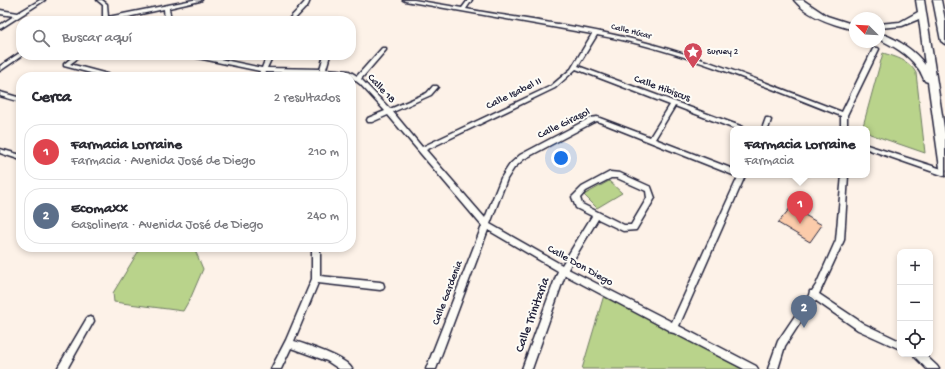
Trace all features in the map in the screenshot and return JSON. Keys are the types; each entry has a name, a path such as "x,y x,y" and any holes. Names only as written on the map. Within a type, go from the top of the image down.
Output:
{"highway":[{"path":"798,0 807,8 821,16 849,26"},
{"path":"807,0 824,11 849,21"},
{"path":"920,0 945,168"},
{"path":"937,0 945,41"},
{"path":"885,26 900,25 912,21 922,13"},
{"path":"885,39 907,52 922,66 927,75 934,100"}],"street":[{"path":"0,12 20,15 43,0"},
{"path":"99,0 105,4 106,16"},
{"path":"124,16 200,0"},
{"path":"295,16 308,0"},
{"name":"Calle Húcar","path":"405,0 595,33 649,45 716,66 844,115"},
{"path":"463,10 470,0"},
{"path":"166,7 167,16"},
{"path":"0,27 16,17"},
{"name":"Calle Isabel II","path":"421,150 553,87 575,67 595,33"},
{"path":"358,79 384,49"},
{"path":"844,126 844,115 876,49"},
{"path":"0,69 16,58"},
{"path":"72,60 66,65 93,72"},
{"name":"Calle 18","path":"216,60 263,70 292,72"},
{"path":"263,70 268,60"},
{"path":"323,72 326,60"},
{"name":"Calle Hibiscus","path":"575,67 733,126"},
{"name":"Calle 18","path":"358,79 389,112 421,150"},
{"path":"370,120 429,94 435,87"},
{"path":"0,94 16,99"},
{"path":"651,140 673,104"},
{"name":"Calle Girasol","path":"486,225 504,178 512,166 522,157 592,120 603,120 730,171"},
{"path":"766,126 768,120"},
{"path":"870,148 945,172"},
{"name":"Calle Don Diego","path":"421,150 486,225 563,270 673,329 752,369"},
{"path":"0,151 16,156"},
{"path":"610,175 618,175 649,189 651,198 633,228 623,228 597,215 579,206 576,197 584,189 610,175"},
{"path":"673,329 741,178"},
{"path":"773,369 781,344 819,287 840,240 845,178"},
{"name":"Calle Trinitaria","path":"527,369 563,270 597,215"},
{"name":"Calle Gardenia","path":"431,369 486,225"},
{"path":"276,369 289,344 316,279 316,252"},
{"path":"316,279 380,286"},
{"path":"813,294 861,327 897,344"},
{"path":"62,369 90,321"},
{"path":"289,344 330,358 347,369"},
{"path":"921,357 934,369"}],"green space":[{"path":"883,53 906,62 916,73 925,153 870,134 870,126 863,126"},
{"path":"609,181 622,193 597,208 584,195"},
{"path":"138,252 196,252 203,269 191,297 183,311 114,302 113,293"},
{"path":"604,295 742,369 582,369"}],"building":[{"path":"791,207 822,225 810,242 778,223"}],"place":[{"name":"Survey 2","path":"693,69"},
{"name":"Farmacia Lorraine","path":"800,224"},
{"name":"Ecomaxx","path":"804,328"}]}
